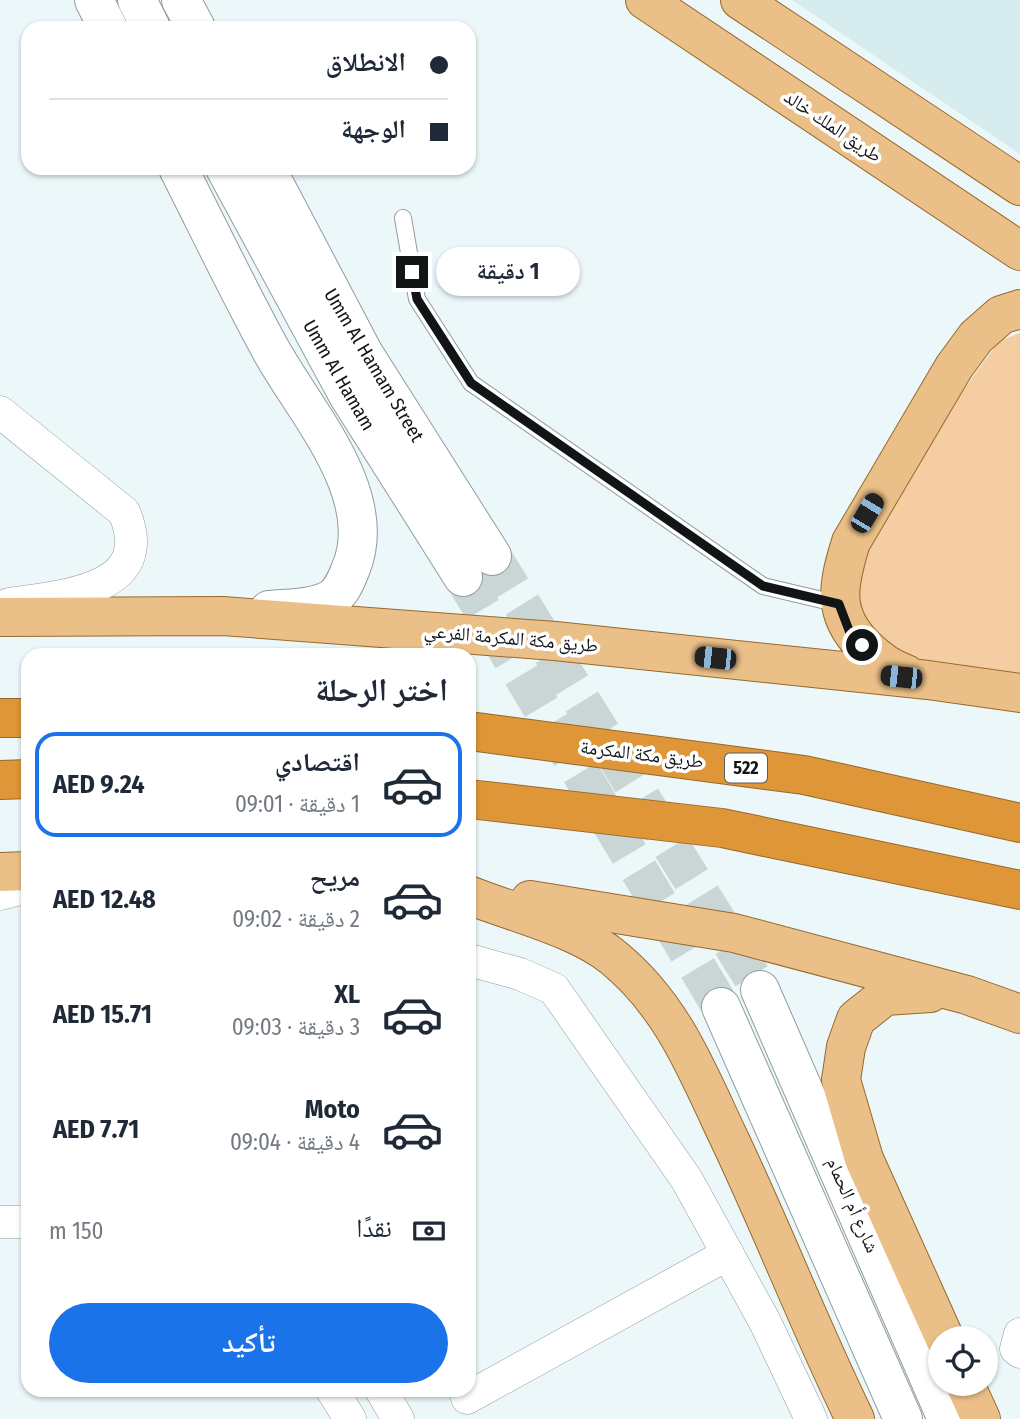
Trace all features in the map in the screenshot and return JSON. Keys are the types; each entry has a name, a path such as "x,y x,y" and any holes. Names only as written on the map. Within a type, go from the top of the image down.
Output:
{"highway":[{"path":"0,718 21,718"},
{"name":"طريق مكة المكرمة","path":"476,733 804,775 1020,823"},
{"path":"0,780 21,779"},
{"path":"476,800 722,828 1020,890"}],"main road":[{"path":"94,0 104,21"},
{"path":"137,0 148,21"},
{"path":"181,0 192,21"},
{"name":"طريق الملك خالد","path":"645,0 1020,251"},
{"path":"740,0 1020,187"},
{"path":"182,175 272,352 344,471 358,513 358,538 353,564 342,589 332,598 320,604 223,616"},
{"name":"Umm Al Hamam","path":"229,175 348,396 478,566"},
{"name":"Umm Al Hamam Street","path":"270,175 478,566"},
{"path":"928,680 901,673 874,656 850,633 839,604 842,573 851,542 954,367 976,337 1001,315 1020,309"},
{"name":"طريق مكة المكرمة الفرعي","path":"0,617 223,616 555,641 928,680 1020,693"},
{"path":"0,872 21,871"},
{"path":"476,891 734,933 967,995 1020,1014"},
{"path":"476,898 571,933 612,956 647,988 675,1025 749,1180 855,1419"},
{"name":"شارع أم الحمام","path":"760,990 947,1419"},
{"path":"938,1326 864,1159 841,1080 846,1047 856,1019 885,996 925,993 967,995"},
{"path":"721,1007 903,1419"},
{"path":"970,1396 981,1419"}],"street":[{"path":"0,412 124,512 132,531 130,557 119,573 101,584 73,594 0,605"},
{"path":"0,894 21,889"},
{"path":"476,962 520,974 554,989 687,1180 765,1322 811,1419"},
{"path":"0,1222 21,1222"},
{"path":"470,1402 728,1254"},
{"path":"1020,1334 1016,1349 1020,1352"},
{"path":"336,1397 350,1419"},
{"path":"384,1397 398,1419"}],"lane":[{"path":"403,218 417,299 471,383 763,586 839,604"}],"shaded area":[{"path":"792,0 1020,0 1020,154"},
{"path":"1020,333 1020,678 958,671 919,661 882,645 862,635 853,597 861,549 961,393 999,341"}],"tunnel":[{"path":"492,556 760,990"},
{"path":"463,577 721,1007"}],"route":[{"path":"412,272 417,299 471,383 763,586 839,604 850,633 862,645"}]}
